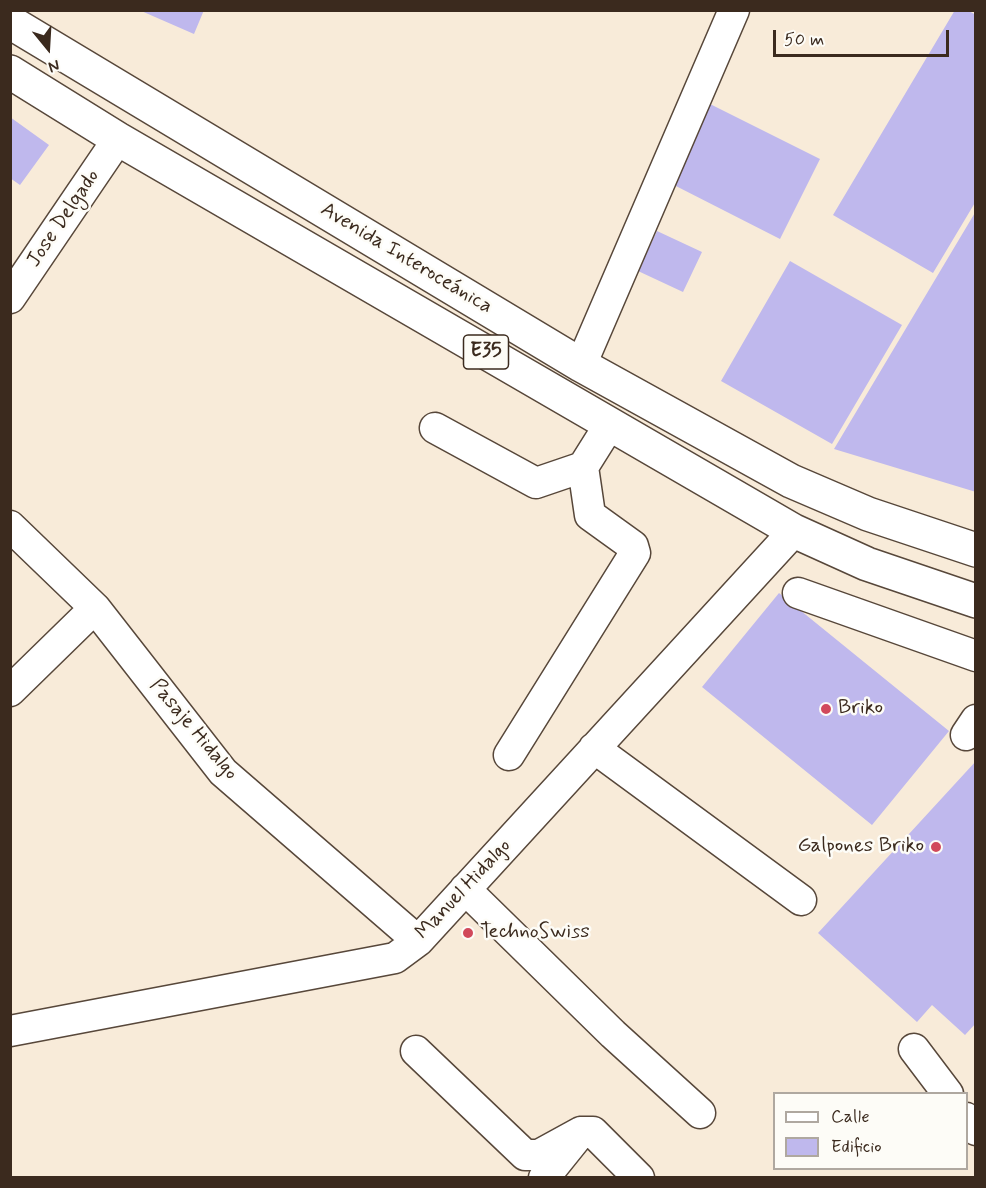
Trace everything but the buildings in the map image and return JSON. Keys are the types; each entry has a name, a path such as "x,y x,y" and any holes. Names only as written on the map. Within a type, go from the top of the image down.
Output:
{"highway":[{"name":"Avenida Interoceánica","path":"10,22 581,365 791,481 868,514 975,550"},
{"name":"Avenida Interoceánica","path":"10,72 118,139 794,531 867,564 975,602"}],"street":[{"path":"581,365 734,10"},
{"name":"Jose Delgado","path":"10,298 118,139"},
{"path":"536,483 583,467 610,424"},
{"path":"435,428 590,515 633,546 635,553 633,561 509,755"},
{"path":"583,467 590,515"},
{"name":"Pasaje Hidalgo","path":"10,526 95,608 223,772 418,941"},
{"name":"Manuel Hidalgo","path":"10,1031 395,958 418,941 794,531"},
{"path":"798,593 975,656"},
{"path":"10,691 95,608"},
{"path":"594,748 801,900"},
{"path":"465,889 613,1034 700,1113"},
{"path":"914,1049 946,1092"},
{"path":"416,1051 525,1155 539,1155 581,1132 592,1132 639,1178"},
{"path":"544,1178 581,1132"}],"place":[{"name":"Briko","path":"826,709"},
{"name":"Galpones Briko","path":"936,847"},
{"name":"TechnoSwiss","path":"468,933"}]}
